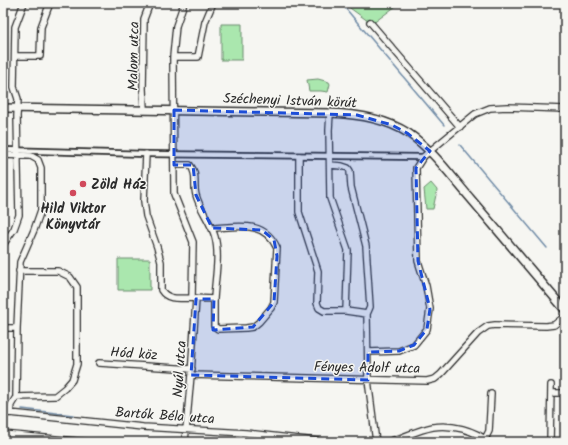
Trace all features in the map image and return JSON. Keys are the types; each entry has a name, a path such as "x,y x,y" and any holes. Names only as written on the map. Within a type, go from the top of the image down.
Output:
{"street":[{"path":"3,245 14,229 19,215 18,99 14,86 15,26 24,3"},
{"path":"15,56 40,56 41,27 50,3"},
{"name":"Malom utca","path":"144,110 144,19 150,3"},
{"path":"174,110 173,57 176,26 184,3"},
{"path":"173,57 198,57 204,22 213,3"},
{"path":"370,22 460,127"},
{"path":"368,352 400,351 414,345 427,329 430,309 426,286 418,261 416,168 423,157 475,114 490,108 507,107 565,109"},
{"name":"Széchenyi István körút","path":"3,108 330,113 375,118 408,133 430,151 565,310"},
{"name":"Nyúl utca","path":"174,110 174,194 193,242 194,298 192,372 185,442"},
{"path":"330,113 330,198 348,250 346,311"},
{"path":"3,150 31,156 38,160 41,168 42,187 41,210 20,262 16,397 10,413"},
{"path":"3,155 18,153 423,157"},
{"path":"146,154 144,201 146,216 161,262 160,290 167,297 172,298 214,299"},
{"path":"299,156 299,212 318,271 317,303 319,308 324,311 346,311 367,314"},
{"path":"174,165 190,165 194,169 196,195 212,228 215,238 216,256 214,326 218,329 253,327 271,308 274,302 277,248 274,240 268,234 256,227 212,228"},
{"path":"330,165 342,166 348,168 350,171 351,187 366,246 370,307 367,314 368,380 376,442"},
{"path":"16,397 55,396 72,380 77,364 77,287 70,277 58,271 19,271"},
{"name":"Fényes Adolf utca","path":"192,372 368,380 427,381 441,374 478,333 488,326 554,325 565,316"},
{"path":"3,328 17,328"},
{"name":"Hód köz","path":"99,363 192,372"},
{"path":"550,442 551,385"},
{"path":"551,393 565,393"},
{"path":"388,442 432,427 447,426 464,428 487,440 492,394"},
{"name":"Bartók Béla utca","path":"3,414 10,413 143,427 246,433 325,442"},
{"path":"3,434 87,442"}],"highlighted area":[{"path":"174,110 357,115 392,125 407,133 430,151 416,168 418,261 430,309 427,329 414,345 399,351 368,352 368,380 191,375 196,299 214,299 213,330 253,327 274,302 277,256 274,240 262,230 212,228 196,195 193,165 174,165"}],"green space":[{"path":"343,3 400,3 372,24"},
{"path":"221,24 242,24 242,60 221,60"},
{"path":"318,79 329,82 328,92 309,91 307,80"},
{"path":"431,183 437,190 433,209 426,209 424,189"},
{"path":"118,259 150,259 150,290 118,290"}],"waterway":[{"path":"341,3 444,125"},
{"path":"460,145 547,248"},
{"path":"3,406 9,407"},
{"path":"22,409 73,415"}],"place":[{"name":"Zöld Ház","path":"83,184"},
{"name":"Hild Viktor Könyvtár","path":"73,193"}]}
